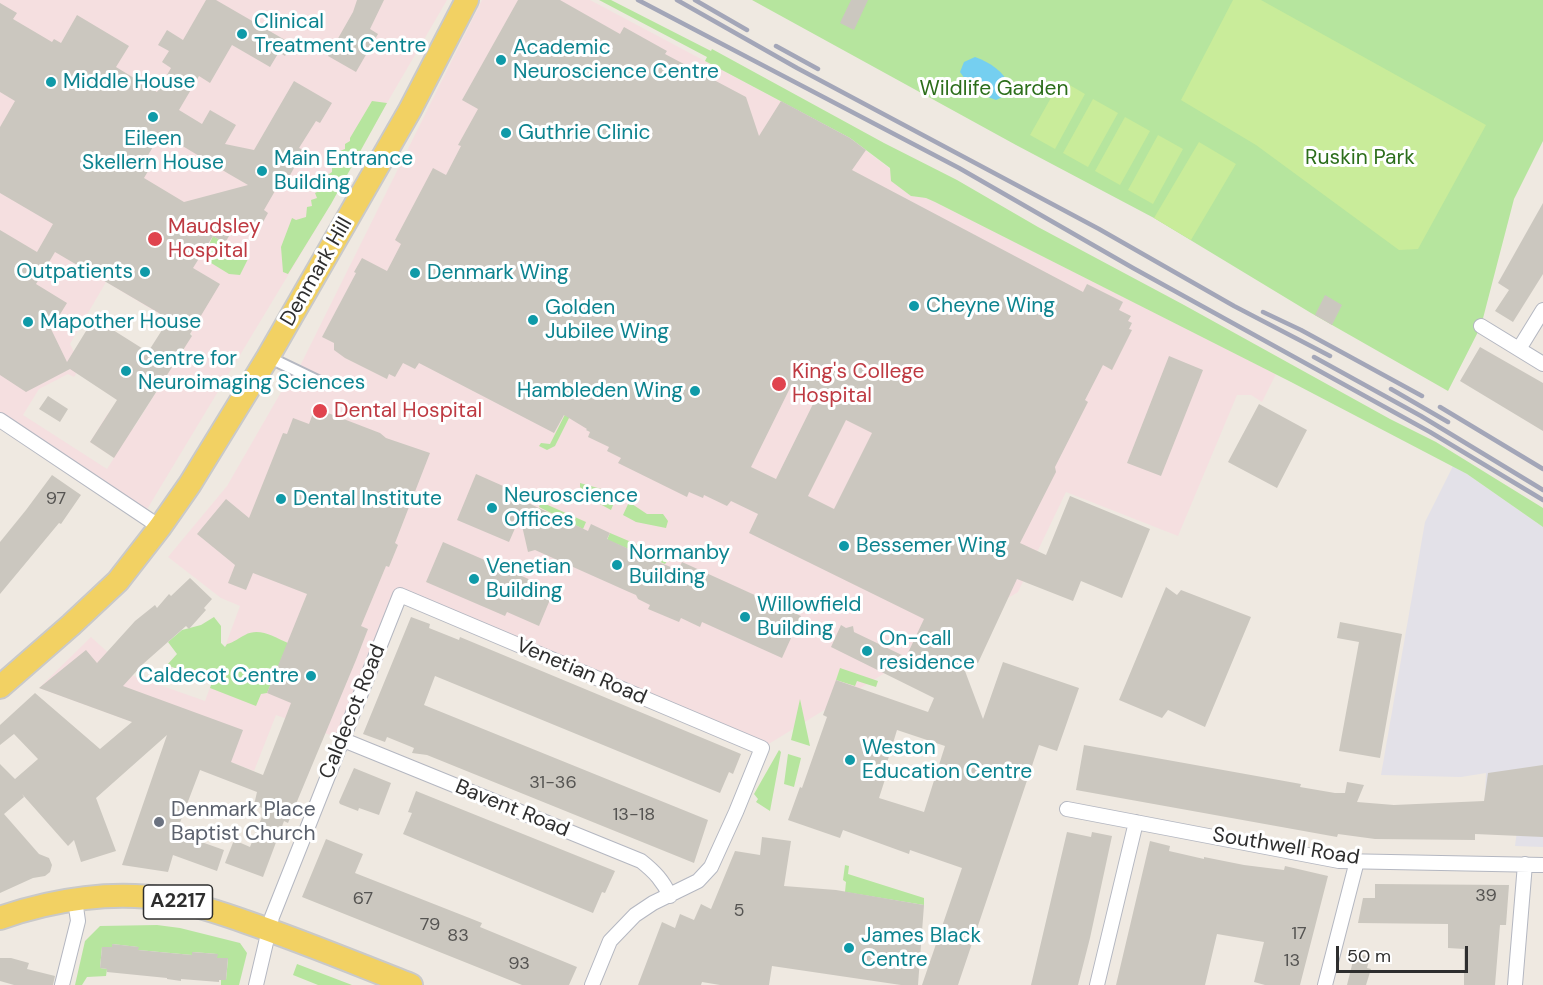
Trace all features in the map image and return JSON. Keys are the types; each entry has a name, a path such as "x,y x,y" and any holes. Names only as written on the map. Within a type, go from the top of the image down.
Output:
{"main road":[{"name":"Denmark Hill","path":"0,687 118,580 190,484 268,357 410,110 467,0"},
{"name":"A2217","path":"0,918 33,908 75,900 123,896 171,900 218,912 270,930 411,985"}],"street":[{"path":"1519,349 1543,310"},
{"path":"1481,326 1543,363"},
{"path":"268,357 324,384"},
{"path":"0,420 160,527"},
{"name":"Caldecot Road","path":"256,985 272,917 400,595"},
{"name":"Venetian Road","path":"400,595 762,748 711,867 698,881 670,896"},
{"name":"Bavent Road","path":"341,739 641,861 655,872 664,883 670,896"},
{"name":"Southwell Road","path":"1067,809 1339,861 1543,865"},
{"path":"1097,985 1136,822"},
{"path":"1325,985 1357,861"},
{"path":"1515,985 1525,864"},
{"path":"592,985 610,941 635,915 653,903 670,896"},
{"path":"62,985 78,921 75,900"}],"shaded area":[{"name":"Maudsley Hospital","path":"0,0 447,0 331,204 143,516 0,420","holes":["106,282 192,335 133,429 108,413 90,442 114,458 107,469 23,415 39,389 68,374 74,377 81,366 70,344"]},
{"name":"King's College Hospital","path":"482,0 590,0 850,138 890,169 911,196 935,202 1276,374 1262,402 1251,395 1237,395 1178,536 1066,492 1018,592 762,748 400,595 341,739 276,715 254,771 205,752 204,748 39,688 91,637 134,676 205,701 240,606 221,598 168,557 227,486 284,387 292,381"},
{"path":"1453,466 1543,527 1543,847 1515,846 1522,794 1485,794 1486,773 1461,777 1381,775 1425,522"}],"green space":[{"path":"599,0 611,0 711,51 712,49 1436,442 1543,508 1543,527 1467,474 935,202 911,196 891,181 890,168 850,138 705,61 707,57"},
{"name":"Ruskin Park","path":"752,0 1543,0 1543,141 1514,199 1481,326 1448,391 1311,313 1154,218"},
{"path":"1233,0 1261,0 1486,125 1418,249 1399,250 1256,145 1181,100"},
{"path":"1061,80 1085,94 1055,149 1030,135"},
{"path":"1093,99 1118,113 1088,167 1063,153"},
{"path":"372,101 387,103 331,204 288,274 283,272 281,247 292,218 296,220 306,217 307,207 312,206 311,200 317,198 315,193 321,190 320,185 326,182 325,177 332,172 332,166 337,163 335,159 340,157 340,151 345,149 345,144 350,141"},
{"path":"1125,117 1150,131 1120,185 1095,171"},
{"path":"1158,135 1183,149 1153,204 1128,190"},
{"path":"1199,142 1236,164 1191,240 1154,218"},
{"path":"213,236 249,257 240,275 229,274 203,258"},
{"path":"588,369 587,382 555,446 547,450 539,446 541,443 550,444"},
{"path":"580,483 605,490 613,505 611,510 598,503 580,487"},
{"path":"541,502 586,522 583,529 539,507"},
{"path":"629,502 647,514 663,514 668,521 666,528 636,522 623,515"},
{"path":"610,533 669,558 665,564 607,540"},
{"path":"214,617 221,626 221,643 225,647 243,636 256,632 288,643 267,693 261,694 256,706 210,688 213,679 193,675 167,665 177,654 168,642 182,630 201,625"},
{"path":"840,668 878,681 876,687 857,681 855,686 836,680"},
{"path":"800,699 810,746 791,740"},
{"path":"779,750 781,752 770,811 756,802 758,799 754,794"},
{"path":"788,754 801,758 794,787 784,784"},
{"path":"845,865 849,866 848,874 924,898 924,905 845,892 846,882 843,880"},
{"path":"157,925 180,928 240,943 247,953 239,985 221,985 221,980 226,980 228,959 217,958 217,954 193,952 192,955 138,950 138,947 112,944 112,947 102,947 100,968 107,969 106,976 87,977 82,985 75,985 85,941 100,926"},
{"path":"297,964 352,985 318,985 293,975"}],"water":[{"path":"975,57 991,65 1004,76 1010,86 1007,95 996,100 967,82 960,72 964,62"}],"building":[{"path":"206,0 216,0 292,44 285,56 279,52 270,67 232,45 210,83 199,76 179,110 202,124 210,110 236,125 225,144 254,150 294,81 332,103 320,123 316,121 299,148 304,150 284,186 279,184 264,210 268,213 257,233 237,222 225,243 213,236 193,268 220,284 190,334 192,336 114,458 90,442 117,400 70,369 26,392 0,375 0,230 37,252 53,224 0,193 0,127 15,101 0,92 0,3 17,13 13,19 52,42 54,39 61,43 77,15 129,46 116,67 157,92 171,68 162,62 169,51 158,45 167,30 183,40","holes":["161,133 229,174 248,185 184,202 144,178 154,161 147,157","55,252 169,319 148,352 94,318 67,362 51,329 67,303 36,284"]},
{"path":"357,0 384,0 370,29 378,34 356,72 328,56 353,12"},
{"path":"518,0 560,0 620,34 624,27 667,51 665,54 746,97 759,136 781,101 850,138 866,150 852,170 1083,292 1087,284 1123,302 1119,310 1131,316 1128,321 1132,323 1129,329 1132,330 1112,370 1103,365 1085,400 1088,402 1055,467 1056,472 1020,543 1046,555 1070,496 1150,529 1122,598 1081,581 1073,601 1017,579 978,663 959,655 983,719 1003,662 1079,688 1057,751 1039,745 958,985 922,985 962,868 910,850 909,854 843,830 840,838 788,820 827,717 823,715 836,680 928,712 934,698 831,647 841,625 846,628 853,626 854,632 906,657 924,619 749,533 758,514 731,501 727,506 704,495 703,498 689,492 687,497 618,463 621,458 607,451 609,447 588,437 590,432 587,429 564,415 554,433 419,363 415,369 403,363 395,377 389,374 387,379 345,358 334,350 334,343 322,337 362,258 387,271 401,244 395,240 433,168 446,175 461,146 458,145 478,109 462,100","holes":["791,386 815,400 776,479 751,467","846,420 872,433 834,509 808,496","897,730 945,746 924,812 879,798 889,767 886,766"]},
{"path":"851,0 868,0 854,30 840,23"},
{"path":"1543,203 1543,274 1513,322 1495,311 1509,290 1498,283"},
{"path":"1325,295 1342,305 1332,325 1315,315"},
{"path":"1480,347 1543,383 1543,431 1460,381"},
{"path":"1169,356 1203,370 1161,476 1127,463"},
{"path":"48,396 68,409 60,422 39,409"},
{"path":"1259,404 1307,430 1277,488 1228,462"},
{"path":"315,408 380,433 386,438 430,453 395,543 398,545 389,567 386,566 361,626 368,629 356,660 288,823 284,821 263,877 225,863 234,840 250,847 265,809 254,805 257,792 200,770 176,833 224,850 217,871 173,855 168,872 122,865 167,735 96,798 116,851 81,862 74,840 68,846 22,794 24,797 4,814 39,854 49,858 52,865 50,872 45,876 33,878 0,893 0,764 15,779 38,759 14,734 0,745 0,725 35,693 100,749 132,722 39,688 86,650 97,663 135,621 155,605 157,608 169,594 171,596 190,578 212,599 204,608 206,610 189,629 186,626 143,664 123,686 243,730 231,762 263,775 291,703 267,693 307,594 253,573 246,590 228,583 235,565 197,534 226,499 249,518 283,433 287,434 293,418 309,424"},
{"path":"476,474 528,497 526,502 588,531 591,524 610,533 607,539 651,559 678,570 682,562 801,616 782,658 702,622 700,627 681,618 679,622 648,609 650,605 638,599 636,595 535,550 528,552 520,517 509,542 457,520"},
{"path":"52,475 81,495 61,524 59,523 0,594 0,542"},
{"name":"Venetian Building","path":"443,542 554,590 539,626 507,612 505,616 426,582"},
{"path":"1166,587 1177,595 1181,590 1251,617 1205,727 1168,710 1162,718 1119,700"},
{"path":"411,617 430,624 429,628 459,640 460,637 741,754 733,774 729,772 720,793 435,676 424,705 708,820 694,863 427,755 412,753 414,748 387,737 385,742 363,734"},
{"path":"1340,622 1402,634 1380,758 1339,751 1359,642 1337,638"},
{"path":"1084,745 1301,784 1300,787 1335,793 1345,793 1347,782 1364,785 1357,802 1394,805 1484,801 1488,773 1543,765 1543,837 1475,834 1475,840 1375,839 1338,834 1337,837 1076,790"},
{"path":"354,768 391,783 379,815 359,808 358,811 340,804"},
{"path":"416,791 615,871 593,913 403,834 412,813 408,812"},
{"path":"1067,832 1091,837 1092,832 1112,836 1090,938 1078,985 1031,985"},
{"path":"762,837 791,841 784,886 836,890 924,905 918,985 901,985 772,966 769,985 720,985 702,982 701,985 638,985 662,922 675,928 680,914 694,920 701,904 711,909 735,851 760,855"},
{"path":"326,839 363,854 355,873 482,923 480,927 577,967 569,985 522,985 302,897"},
{"path":"1150,841 1170,846 1169,851 1204,859 1204,857 1284,870 1285,866 1328,876 1300,985 1265,985 1254,982 1264,942 1217,934 1205,985 1116,985"},
{"path":"1375,884 1509,885 1506,925 1500,925 1495,985 1464,985 1464,949 1448,948 1448,924 1358,923 1363,898 1375,898"},
{"path":"112,944 139,947 138,950 192,955 192,952 218,954 217,958 228,958 226,980 219,980 219,982 181,979 181,981 107,972 107,969 100,968 102,947 112,947"},
{"path":"1355,953 1370,957 1367,968 1371,969 1366,985 1347,985"},
{"path":"0,958 11,958 29,963 27,969 55,976 53,985 14,985 0,981"}],"railway":[{"path":"638,0 959,168 1133,268 1430,432 1543,500"},
{"path":"677,0 797,68 1099,229 1234,306 1330,356"},
{"path":"695,0 747,30"},
{"path":"776,46 818,69"},
{"path":"1263,312 1301,330 1422,396"},
{"path":"1314,357 1421,416 1543,490"},
{"path":"1391,389 1448,422"},
{"path":"1440,407 1543,469"}],"place":[{"name":"Clinical Treatment Centre","path":"242,34"},
{"name":"Academic Neuroscience Centre","path":"501,60"},
{"name":"Middle House","path":"51,82"},
{"name":"Eileen Skellern House","path":"153,117"},
{"name":"Guthrie Clinic","path":"506,133"},
{"name":"Main Entrance Building","path":"262,171"},
{"name":"Maudsley Hospital","path":"155,239"},
{"name":"Outpatients","path":"145,272"},
{"name":"Denmark Wing","path":"415,273"},
{"name":"Cheyne Wing","path":"914,306"},
{"name":"Golden Jubilee Wing","path":"533,320"},
{"name":"Mapother House","path":"28,322"},
{"name":"Centre for Neuroimaging Sciences","path":"126,371"},
{"name":"King's College Hospital","path":"779,384"},
{"name":"Hambleden Wing","path":"695,391"},
{"name":"Dental Hospital","path":"320,411"},
{"name":"Dental Institute","path":"281,499"},
{"name":"Neuroscience Offices","path":"492,508"},
{"name":"Bessemer Wing","path":"844,546"},
{"name":"Normanby Building","path":"617,565"},
{"name":"Venetian Building","path":"474,579"},
{"name":"Willowfield Building","path":"745,617"},
{"name":"On-call residence","path":"867,651"},
{"name":"Caldecot Centre","path":"311,676"},
{"name":"Weston Education Centre","path":"850,760"},
{"name":"Denmark Place Baptist Church","path":"159,822"},
{"name":"James Black Centre","path":"849,948"}],"park label":[{"name":"Wildlife Garden","path":"994,89"}]}
